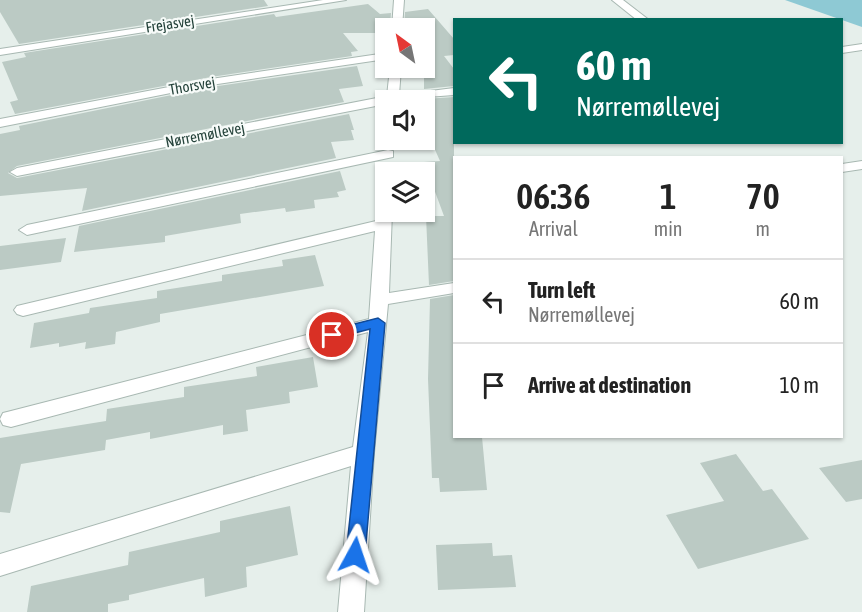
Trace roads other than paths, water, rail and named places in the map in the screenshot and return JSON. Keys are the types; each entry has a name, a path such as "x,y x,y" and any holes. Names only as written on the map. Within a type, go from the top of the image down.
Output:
{"street":[{"name":"Frejasvej","path":"0,52 341,0"},
{"path":"398,18 399,0"},
{"path":"617,0 641,18"},
{"path":"843,50 862,47"},
{"name":"Thorsvej","path":"0,123 211,82 375,58"},
{"name":"Nørremøllevej","path":"435,94 453,92"},
{"name":"Nørremøllevej","path":"18,172 375,103"},
{"path":"27,230 376,150"},
{"path":"843,168 862,165"},
{"path":"351,612 363,453 378,323 381,222"},
{"path":"22,310 381,225"},
{"path":"379,300 453,288"},
{"path":"11,420 378,323"},
{"path":"0,565 363,453"}],"water":[{"path":"785,0 862,0 862,27 843,20 843,18 836,18"}]}
